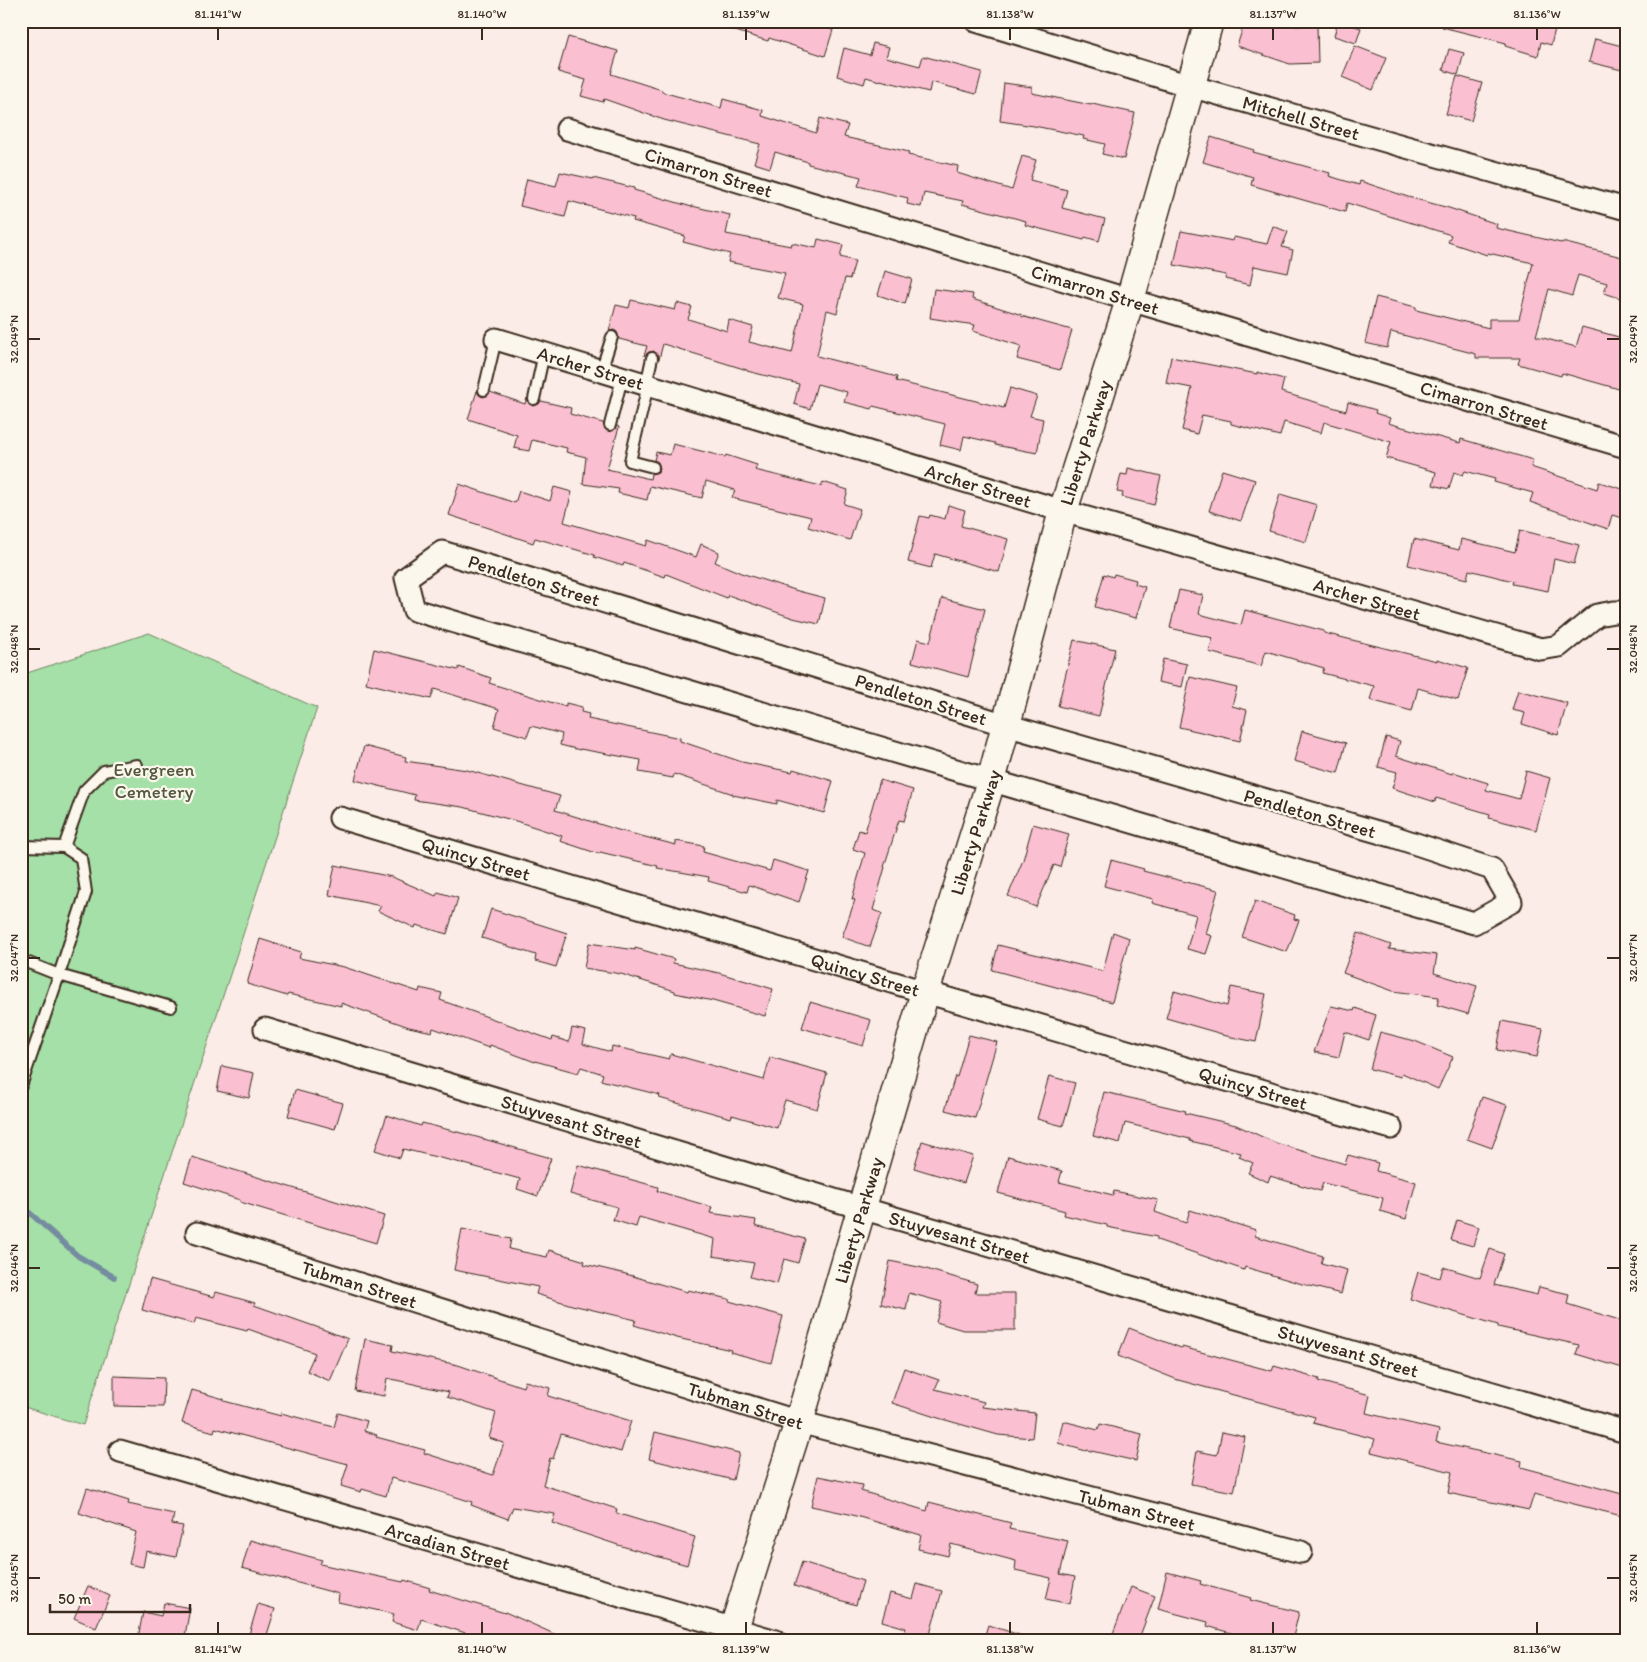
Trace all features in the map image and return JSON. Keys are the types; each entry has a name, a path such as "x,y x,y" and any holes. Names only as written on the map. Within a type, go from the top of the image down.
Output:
{"street":[{"name":"Mitchell Street","path":"976,21 1190,86 1626,209"},
{"name":"Liberty Parkway","path":"732,1635 798,1422 925,992 990,781 1062,511 1130,300 1209,21"},
{"name":"Cimarron Street","path":"567,129 1130,300 1626,446"},
{"name":"Archer Street","path":"496,339 1062,511 1541,650 1559,646 1597,615 1626,612"},
{"name":"Pendleton Street","path":"442,552 1006,725 1395,837 1492,869 1511,902 1474,923 990,781 414,610 406,578 442,552"},
{"name":"Quincy Street","path":"340,818 1391,1128"},
{"name":"Stuyvesant Street","path":"265,1029 861,1208 1626,1432"},
{"name":"Tubman Street","path":"197,1234 798,1422 1301,1552"},
{"name":"Arcadian Street","path":"120,1450 732,1635 776,1641"}],"lane":[{"path":"601,371 612,337"},
{"path":"484,390 496,339"},
{"path":"534,399 544,353"},
{"path":"652,358 630,460 653,467"},
{"path":"610,425 622,378"},
{"path":"64,847 84,791 104,772 136,765"},
{"path":"21,846 64,847 81,858 86,892 21,1086"},
{"path":"21,960 59,975 170,1007"}],"green space":[{"name":"Evergreen Cemetery","path":"149,633 317,708 83,1425 21,1406 21,675"}],"building":[{"path":"716,21 804,21 833,30 825,56 769,38 768,41 716,25"},
{"path":"1245,21 1281,21 1296,26 1317,25 1318,63 1290,64 1237,46"},
{"path":"1338,21 1361,28 1356,43 1334,36"},
{"path":"1443,21 1557,21 1551,45 1541,42 1538,56 1505,46 1506,43 1442,27"},
{"path":"568,37 618,51 611,74 662,90 662,92 721,108 723,99 763,110 762,116 816,133 820,118 848,125 844,137 909,152 908,155 958,166 957,173 1012,190 1022,156 1036,160 1030,180 1067,190 1062,208 1105,219 1099,241 1085,237 1084,240 1025,225 1026,221 962,204 963,201 924,193 921,207 907,204 908,198 858,186 861,177 808,164 808,162 775,152 770,168 754,163 760,144 664,120 604,99 603,102 581,96 586,80 558,72"},
{"path":"1595,39 1626,47 1626,71 1589,62"},
{"path":"873,43 889,47 886,57 920,66 923,56 982,72 976,94 931,82 929,92 866,77 864,84 837,76 844,48 870,55"},
{"path":"1355,46 1386,58 1373,90 1342,77"},
{"path":"1449,49 1464,53 1458,75 1443,70"},
{"path":"1457,76 1482,83 1471,121 1446,114"},
{"path":"1004,83 1032,87 1032,93 1135,113 1124,159 1102,154 1105,144 1083,139 1084,136 1000,121"},
{"path":"1211,137 1254,150 1253,152 1330,173 1329,176 1359,185 1360,181 1449,208 1497,224 1496,228 1626,258 1626,300 1604,293 1607,283 1578,275 1572,296 1549,289 1536,336 1576,347 1582,327 1626,339 1626,391 1562,373 1561,376 1518,364 1520,358 1476,358 1476,354 1391,332 1387,348 1365,343 1376,297 1416,307 1416,310 1489,328 1489,319 1519,319 1533,263 1488,253 1487,255 1448,242 1451,235 1347,203 1345,212 1251,185 1253,177 1203,162"},
{"path":"560,172 634,188 634,190 692,207 730,215 726,234 791,246 792,243 816,248 818,239 843,245 840,257 855,261 850,279 845,278 837,313 827,310 817,356 897,377 896,381 1004,408 1010,388 1037,396 1030,416 1043,419 1037,453 995,445 995,443 964,436 961,450 940,445 945,424 873,406 872,409 844,402 847,392 817,384 810,409 794,404 799,384 747,371 663,344 659,359 654,351 644,356 647,346 619,339 617,332 614,330 609,331 616,305 629,308 631,300 675,310 677,303 692,307 688,319 727,331 729,320 753,327 749,342 792,353 803,304 778,298 785,273 728,262 730,254 683,242 685,236 633,221 634,218 569,201 565,217 520,206 527,179 556,186"},
{"path":"1273,226 1288,232 1282,247 1293,250 1288,273 1254,266 1250,285 1225,279 1226,275 1174,265 1181,231 1233,241 1234,237 1267,244"},
{"path":"885,271 912,279 905,304 878,295"},
{"path":"934,289 973,294 972,299 1021,316 1072,330 1060,370 1017,359 1021,346 973,331 975,325 930,318"},
{"path":"1171,357 1257,374 1257,372 1284,379 1281,392 1346,411 1348,402 1376,410 1375,413 1390,418 1388,423 1460,443 1461,439 1533,460 1531,467 1597,489 1599,482 1626,490 1626,519 1612,515 1608,529 1530,502 1533,493 1494,482 1495,479 1465,471 1463,475 1454,472 1449,489 1433,485 1436,472 1386,458 1391,442 1324,422 1321,433 1284,422 1280,436 1231,424 1231,421 1202,415 1197,434 1182,430 1192,388 1166,383"},
{"path":"477,391 483,397 490,392 525,404 527,398 529,404 533,406 541,401 571,408 570,414 603,423 609,432 617,426 619,427 607,469 650,479 651,474 658,472 660,468 658,462 654,460 656,452 670,455 673,444 725,457 726,455 757,465 755,470 821,486 823,482 848,490 844,504 860,509 850,540 808,527 811,517 732,498 735,490 706,481 702,498 650,486 647,500 618,493 619,489 583,484 586,457 566,452 567,448 532,440 529,451 514,448 517,435 468,419"},
{"path":"1128,468 1161,476 1154,505 1122,497 1123,493 1117,492 1121,474 1127,475"},
{"path":"1222,470 1255,480 1241,521 1209,511"},
{"path":"459,484 515,503 519,491 550,501 554,487 572,492 564,522 646,546 648,540 696,557 701,544 719,552 715,562 741,573 825,598 819,624 793,618 728,595 727,598 666,574 665,577 624,563 623,566 594,557 595,555 535,538 533,543 449,515"},
{"path":"1280,494 1317,505 1306,542 1269,531"},
{"path":"948,505 965,510 961,526 1008,539 999,572 935,554 931,568 908,562 920,516 929,518 930,515 945,519"},
{"path":"1520,530 1579,545 1574,564 1554,559 1548,591 1512,584 1513,581 1469,570 1467,579 1408,565 1414,539 1459,550 1461,539 1515,552"},
{"path":"1104,574 1113,577 1114,574 1136,580 1135,584 1145,587 1136,618 1095,607"},
{"path":"1179,590 1203,595 1199,614 1241,625 1245,610 1324,631 1324,633 1468,668 1458,700 1418,688 1412,711 1370,700 1374,686 1322,673 1324,668 1266,651 1261,666 1209,652 1213,638 1170,628"},
{"path":"942,598 985,609 968,677 912,662 918,639 930,642"},
{"path":"1074,640 1115,649 1099,716 1058,706"},
{"path":"374,649 458,670 459,667 491,678 489,683 566,707 566,703 582,707 581,712 589,714 588,719 680,738 680,741 742,762 792,772 793,769 833,781 824,813 777,800 777,804 733,795 674,774 673,778 639,772 641,760 560,745 562,734 531,726 527,737 494,727 499,709 434,689 431,699 366,683"},
{"path":"1163,659 1187,664 1182,687 1158,682"},
{"path":"1190,677 1237,688 1232,706 1247,710 1240,741 1179,727"},
{"path":"1518,690 1567,703 1558,735 1522,724 1525,713 1512,710"},
{"path":"1302,731 1346,743 1338,773 1294,761"},
{"path":"1386,737 1400,741 1396,756 1452,774 1453,772 1488,783 1486,790 1519,799 1526,771 1550,778 1536,830 1489,818 1490,814 1436,798 1435,802 1392,788 1397,772 1378,767"},
{"path":"364,746 406,757 405,761 467,770 560,796 555,810 618,830 676,845 676,841 704,846 703,852 770,871 773,860 809,871 799,902 749,885 747,892 708,881 709,877 657,868 658,866 600,852 599,854 560,841 562,836 516,821 463,807 414,800 415,795 355,780"},
{"path":"880,780 913,790 904,821 899,820 884,867 873,910 882,913 870,947 842,937 855,900 852,899 865,853 853,849 859,830 865,832"},
{"path":"1033,824 1069,834 1060,867 1054,865 1036,907 1008,896 1023,860"},
{"path":"1111,860 1144,869 1143,871 1218,890 1206,934 1212,936 1206,954 1187,949 1196,915 1152,903 1153,899 1104,886"},
{"path":"335,865 392,877 436,896 438,892 458,898 447,934 416,925 415,928 378,911 381,906 329,895"},
{"path":"1255,901 1295,915 1294,919 1299,920 1287,952 1242,937"},
{"path":"491,909 567,933 556,967 535,961 536,955 482,938"},
{"path":"1113,932 1129,938 1112,1002 992,970 998,945 1103,971"},
{"path":"1358,933 1391,945 1389,949 1437,955 1434,973 1477,986 1468,1014 1437,1005 1439,997 1393,991 1343,973"},
{"path":"260,939 301,952 299,958 344,967 419,992 420,988 442,993 440,1000 552,1040 553,1037 569,1042 572,1028 586,1031 583,1044 611,1052 612,1046 669,1059 671,1054 764,1080 770,1057 827,1073 817,1109 785,1100 777,1128 732,1115 731,1118 659,1098 660,1095 601,1080 603,1074 581,1067 578,1073 535,1062 490,1045 489,1048 433,1028 432,1032 409,1027 341,1003 341,1006 288,994 287,996 247,984"},
{"path":"589,943 635,950 635,948 674,959 673,963 719,973 773,989 765,1016 713,1001 675,993 675,991 621,974 584,968"},
{"path":"1231,987 1266,994 1256,1042 1222,1035 1166,1018 1174,991 1227,1006"},
{"path":"810,1002 871,1020 863,1046 802,1028"},
{"path":"1331,1006 1354,1011 1355,1008 1376,1015 1369,1040 1345,1032 1339,1057 1314,1052"},
{"path":"1502,1021 1543,1029 1537,1057 1497,1050"},
{"path":"1380,1032 1415,1041 1453,1057 1438,1089 1402,1073 1401,1077 1370,1069"},
{"path":"969,1035 997,1042 975,1118 945,1110"},
{"path":"222,1066 254,1073 249,1098 217,1091"},
{"path":"1049,1076 1075,1083 1063,1126 1037,1119"},
{"path":"295,1090 343,1103 335,1129 288,1116"},
{"path":"1104,1092 1236,1125 1276,1143 1345,1164 1348,1155 1378,1163 1376,1171 1416,1182 1406,1219 1380,1211 1383,1198 1323,1183 1320,1191 1270,1176 1268,1182 1248,1173 1253,1163 1239,1157 1241,1153 1190,1141 1190,1139 1125,1123 1120,1143 1093,1136"},
{"path":"1482,1097 1507,1105 1492,1148 1467,1139"},
{"path":"387,1115 421,1126 422,1123 551,1158 538,1196 517,1189 520,1179 403,1149 400,1158 375,1150"},
{"path":"922,1141 973,1156 964,1183 914,1168"},
{"path":"1008,1156 1062,1171 1059,1182 1113,1195 1114,1191 1158,1200 1155,1212 1186,1223 1190,1210 1256,1230 1255,1236 1323,1256 1321,1263 1347,1270 1341,1294 1245,1267 1244,1270 1157,1240 1157,1237 1107,1227 1107,1225 1064,1215 1065,1211 998,1193"},
{"path":"192,1157 384,1216 376,1243 240,1202 240,1200 184,1182"},
{"path":"578,1165 658,1187 657,1191 712,1207 710,1213 756,1220 755,1226 805,1239 798,1263 784,1259 777,1284 750,1277 754,1263 713,1256 715,1239 639,1217 636,1227 613,1220 617,1207 570,1194"},
{"path":"1457,1220 1479,1227 1473,1246 1451,1240"},
{"path":"462,1229 511,1239 509,1249 547,1257 549,1250 585,1261 584,1264 687,1292 688,1290 729,1299 729,1301 783,1316 771,1363 730,1352 731,1350 677,1338 634,1325 636,1320 572,1305 536,1294 538,1287 454,1270"},
{"path":"1490,1249 1504,1254 1494,1285 1537,1295 1539,1287 1569,1294 1567,1304 1626,1322 1626,1369 1576,1354 1579,1345 1498,1327 1498,1325 1410,1299 1418,1272 1440,1278 1443,1267 1480,1278"},
{"path":"890,1261 923,1268 977,1284 975,1293 1015,1293 1015,1330 963,1330 936,1322 942,1302 909,1293 906,1310 881,1304"},
{"path":"150,1279 214,1297 216,1292 255,1303 254,1305 348,1339 330,1381 307,1371 315,1353 248,1329 247,1331 196,1318 194,1324 142,1310"},
{"path":"1129,1328 1181,1348 1272,1371 1274,1366 1319,1379 1318,1381 1370,1395 1366,1413 1439,1430 1436,1442 1522,1461 1521,1467 1626,1495 1626,1517 1534,1494 1529,1510 1448,1493 1452,1472 1371,1452 1375,1439 1313,1423 1315,1417 1178,1380 1118,1356"},
{"path":"365,1339 393,1345 392,1351 458,1365 523,1387 525,1381 550,1388 548,1396 631,1421 621,1452 561,1434 553,1459 550,1458 543,1485 617,1509 616,1513 695,1537 687,1565 552,1523 555,1514 513,1507 508,1519 471,1505 472,1502 391,1478 386,1496 362,1489 361,1492 341,1486 348,1464 215,1428 214,1432 182,1423 192,1390 224,1399 224,1401 281,1416 281,1413 334,1427 338,1413 367,1421 364,1431 377,1435 376,1437 425,1450 424,1453 493,1475 504,1443 489,1438 496,1413 447,1397 449,1392 387,1378 384,1396 355,1391"},
{"path":"904,1368 939,1380 935,1389 984,1402 982,1407 1035,1413 1032,1438 998,1435 892,1403"},
{"path":"114,1376 164,1378 163,1407 114,1406"},
{"path":"1063,1421 1098,1430 1100,1424 1142,1434 1136,1461 1058,1443"},
{"path":"655,1432 739,1453 733,1480 649,1459"},
{"path":"1222,1432 1245,1437 1234,1492 1191,1484 1197,1451 1217,1455"},
{"path":"818,1476 862,1485 861,1491 927,1511 929,1502 1011,1523 1009,1529 1068,1541 1060,1574 1075,1577 1070,1604 1046,1599 1051,1578 1015,1570 1016,1561 951,1544 948,1556 918,1549 921,1535 849,1514 811,1506"},
{"path":"87,1488 129,1501 128,1504 174,1514 172,1524 183,1526 176,1557 146,1551 143,1567 129,1564 136,1532 79,1513"},
{"path":"250,1540 322,1560 320,1564 403,1582 404,1580 430,1588 429,1590 505,1612 570,1641 491,1641 421,1619 418,1630 392,1622 394,1614 338,1602 339,1594 242,1568"},
{"path":"802,1562 863,1581 856,1605 794,1586"},
{"path":"1167,1572 1201,1581 1200,1584 1251,1598 1250,1600 1299,1612 1292,1641 1258,1641 1207,1626 1208,1622 1158,1609"},
{"path":"917,1584 942,1591 928,1641 902,1641 906,1628 882,1621 890,1593 913,1599"},
{"path":"88,1586 110,1596 96,1628 74,1618"},
{"path":"1131,1587 1155,1596 1138,1641 1110,1641"},
{"path":"164,1603 190,1608 184,1641 152,1641 138,1638 143,1612 161,1616"},
{"path":"258,1604 275,1609 265,1641 247,1641"},
{"path":"988,1625 1029,1638 1028,1641 983,1641"}],"waterway":[{"path":"21,1205 78,1256 114,1277"}]}
